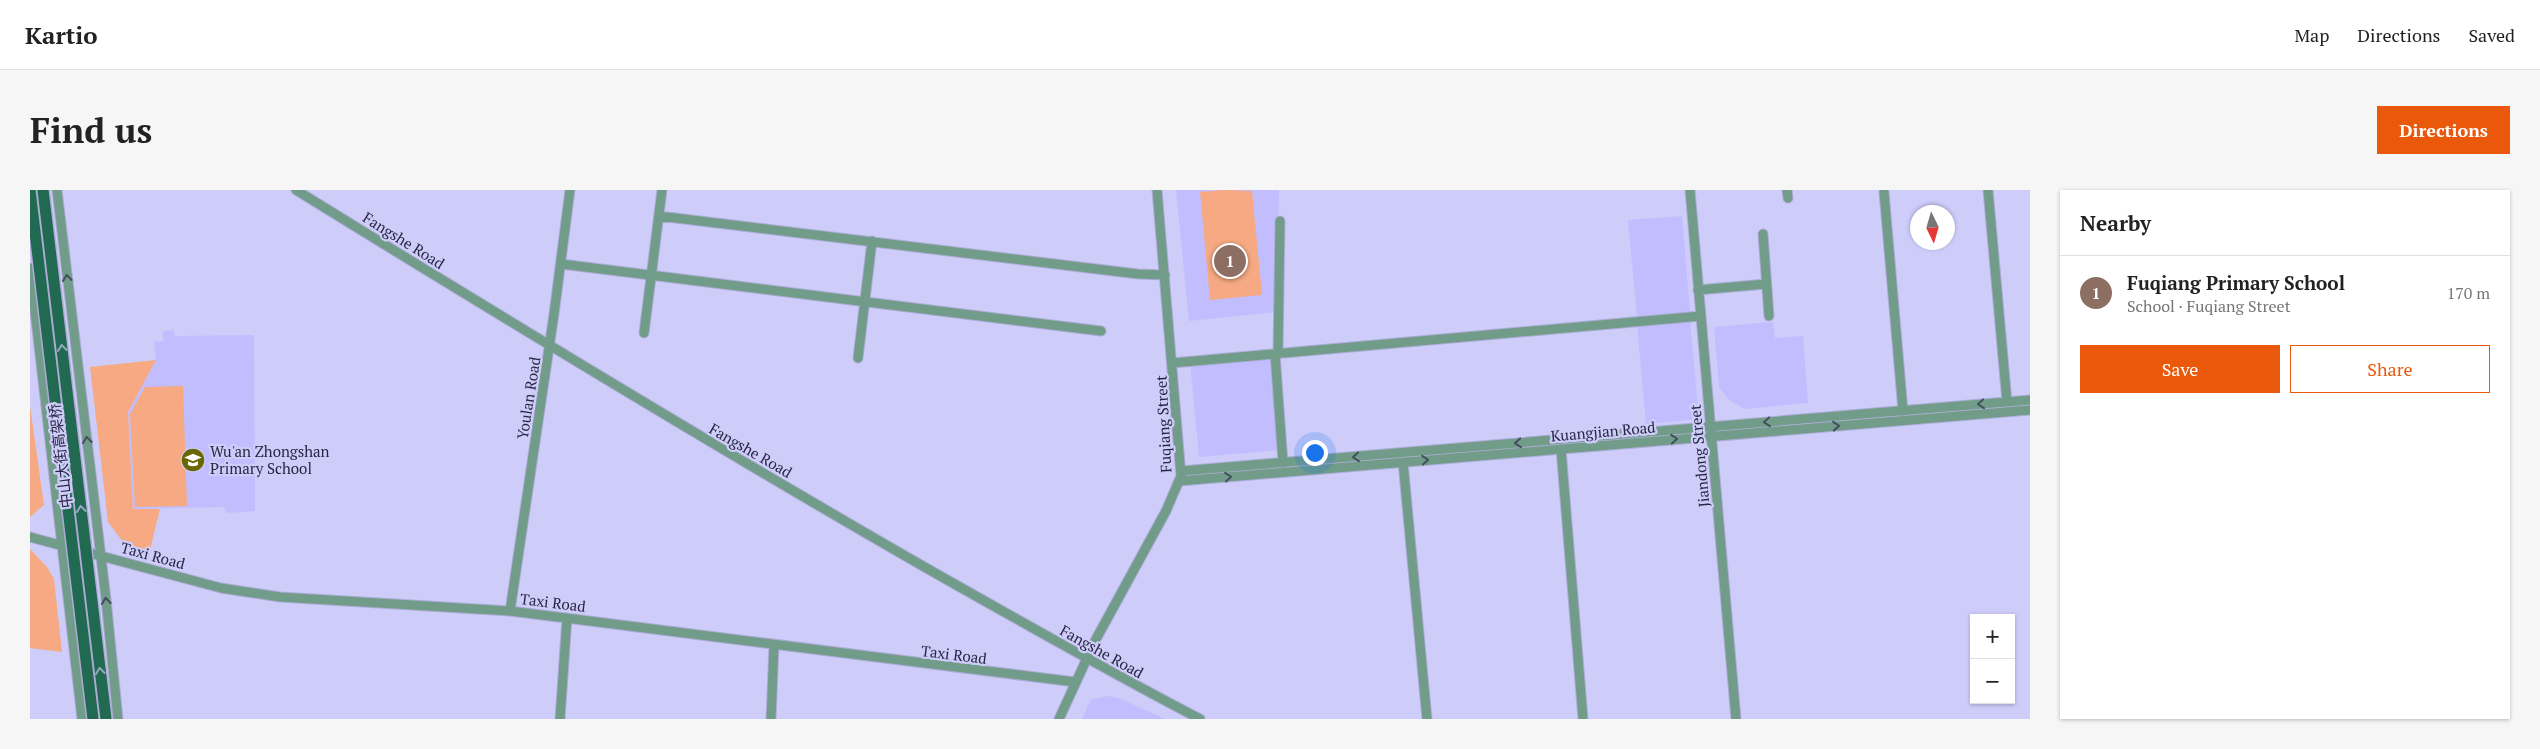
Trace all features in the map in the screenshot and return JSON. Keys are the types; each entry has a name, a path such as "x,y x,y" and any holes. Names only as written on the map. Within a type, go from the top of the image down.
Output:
{"main road":[{"name":"中山大街高架桥","path":"30,190 93,719"},
{"name":"中山大街高架桥","path":"44,190 106,719"}],"street":[{"path":"57,190 101,556 118,719"},
{"name":"Fangshe Road","path":"296,190 550,346 851,525 1086,659 1200,719"},
{"name":"Youlan Road","path":"510,611 550,346 570,190"},
{"path":"644,333 662,190"},
{"name":"Fuqiang Street","path":"1059,719 1086,659 1166,511 1180,476 1157,190"},
{"name":"Jiandong Street","path":"1690,190 1736,719"},
{"path":"1988,190 2007,402"},
{"path":"1884,192 1903,411"},
{"path":"659,216 1138,274 1165,275"},
{"path":"1280,221 1276,354 1283,463"},
{"path":"1763,234 1769,316"},
{"path":"858,358 872,241"},
{"path":"561,264 1101,331"},
{"path":"30,268 64,546 82,719"},
{"path":"1698,290 1766,284"},
{"path":"1172,362 1700,316"},
{"name":"Kuangjian Road","path":"1180,476 1403,462 1561,449 1903,411 2030,400"},
{"name":"Kuangjian Road","path":"1180,476 1283,463 2030,410"},
{"path":"1561,449 1583,719"},
{"path":"1403,462 1427,719"},
{"name":"Taxi Road","path":"30,537 221,588 280,598 510,611 1076,682"},
{"path":"560,719 567,618"},
{"path":"771,719 774,645"}],"shaded area":[{"path":"1176,190 1279,190 1276,312 1189,321"},
{"path":"1224,190 1252,191 1262,295 1210,300 1200,192"},
{"path":"1682,216 1690,313 1637,317 1628,220"},
{"path":"1690,320 1699,419 1646,424 1637,324"},
{"path":"1773,322 1775,338 1803,336 1808,403 1745,409 1729,400 1719,387 1714,327"},
{"name":"Wu'an Zhongshan Primary School","path":"174,330 175,336 254,335 255,511 227,513 224,507 133,509 128,412 156,360 154,342 163,341 163,331"},
{"path":"1274,355 1280,450 1199,457 1190,362"},
{"path":"156,360 128,412 133,509 160,509 149,554 138,552 126,546 108,522 90,367"},
{"path":"183,386 187,506 135,507 130,414 145,387"},
{"path":"30,406 44,505 30,517"},
{"path":"30,549 47,567 54,579 62,652 30,648"},
{"path":"1108,696 1119,698 1165,719 1082,719 1091,699"}],"place":[{"name":"Fuqiang Primary School","path":"1230,261"},
{"name":"Wu'an Zhongshan Primary School","path":"193,460"}]}
